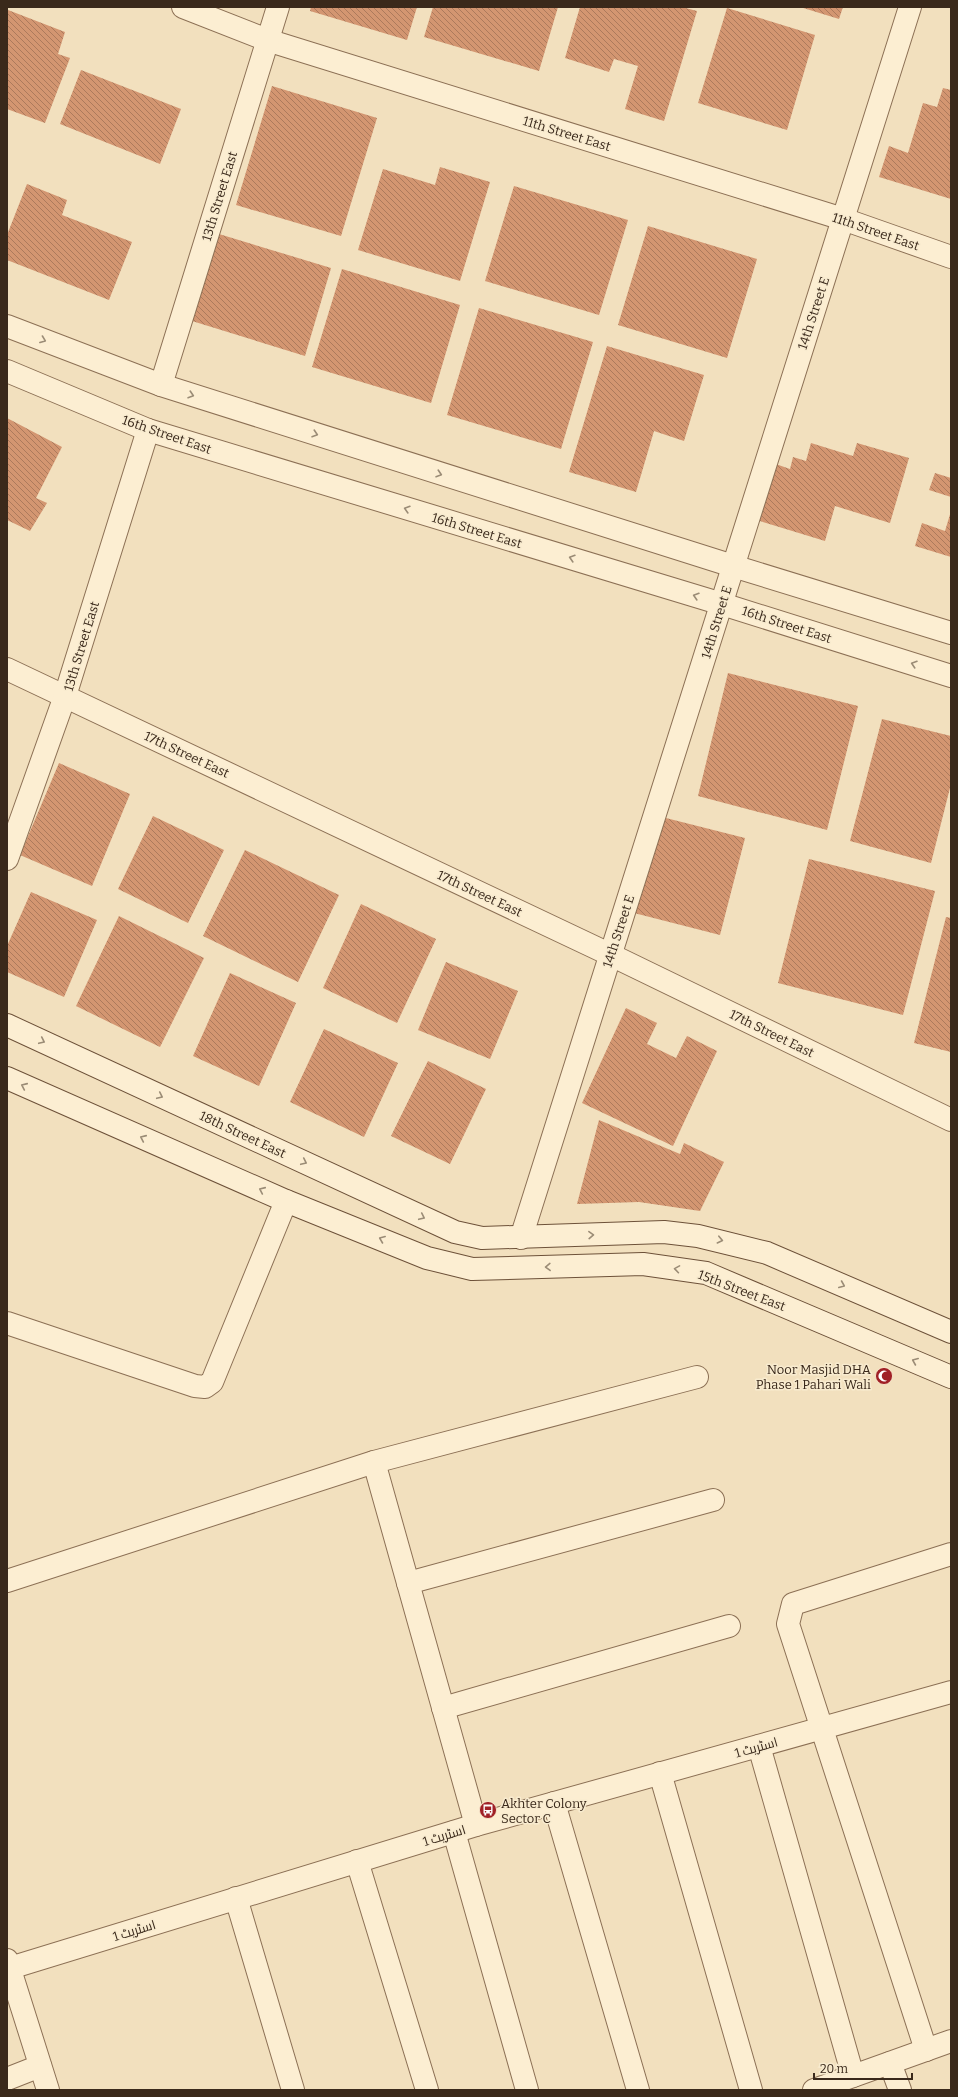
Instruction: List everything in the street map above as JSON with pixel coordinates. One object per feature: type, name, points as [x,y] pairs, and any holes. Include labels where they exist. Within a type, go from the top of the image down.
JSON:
[{"type":"street","name":"11th Street East","points":[[183,7],[267,40],[843,219],[951,257]]},
{"type":"street","name":"13th Street East","points":[[161,385],[278,7]]},
{"type":"street","name":"14th Street E","points":[[521,1238],[910,7]]},
{"type":"street","points":[[7,326],[161,385],[733,566],[951,633]]},
{"type":"street","name":"16th Street East","points":[[7,370],[148,430],[722,604],[951,676]]},
{"type":"street","name":"13th Street East","points":[[7,859],[65,696],[148,430]]},
{"type":"street","name":"17th Street East","points":[[7,669],[951,1120]]},
{"type":"street","name":"18th Street East","points":[[7,1025],[455,1232],[482,1238],[521,1238]]},
{"type":"street","points":[[7,1078],[286,1201],[212,1382],[205,1387],[195,1386],[7,1323]]},
{"type":"street","name":"15th Street East","points":[[286,1201],[427,1258],[472,1269],[643,1264],[706,1274],[951,1377]]},
{"type":"street","points":[[521,1238],[664,1232],[698,1236],[767,1253],[951,1332]]},
{"type":"street","points":[[7,1581],[374,1462],[697,1377]]},
{"type":"street","points":[[374,1462],[476,1825]]},
{"type":"street","points":[[408,1583],[713,1500]]},
{"type":"street","points":[[926,2050],[788,1624],[793,1604],[951,1554]]},
{"type":"street","points":[[443,1708],[729,1626]]},
{"type":"street","name":"اسٹریٹ 1","points":[[8,1964],[236,1898],[476,1825],[951,1692]]},
{"type":"street","points":[[759,1746],[853,2076]]},
{"type":"street","points":[[660,1773],[751,2090]]},
{"type":"street","points":[[554,1803],[638,2090]]},
{"type":"street","points":[[454,1832],[527,2090]]},
{"type":"street","points":[[357,1862],[427,2090]]},
{"type":"street","points":[[236,1898],[293,2090]]},
{"type":"street","points":[[8,1964],[13,1998],[48,2090]]},
{"type":"street","points":[[814,2090],[951,2041]]},
{"type":"street","points":[[890,2063],[900,2090]]},
{"type":"street","points":[[7,2079],[40,2066]]},
{"type":"building","points":[[311,7],[417,7],[407,40],[310,11]]},
{"type":"building","points":[[433,7],[558,7],[539,71],[424,37]]},
{"type":"building","points":[[580,7],[682,7],[697,11],[664,121],[625,109],[638,66],[614,59],[609,72],[565,58]]},
{"type":"building","points":[[800,7],[843,7],[839,19]]},
{"type":"building","points":[[727,8],[815,35],[787,130],[698,103]]},
{"type":"building","points":[[8,10],[65,32],[58,54],[70,58],[45,123],[7,109]]},
{"type":"building","points":[[81,70],[181,109],[160,164],[60,124]]},
{"type":"building","points":[[272,86],[377,118],[341,236],[236,205]]},
{"type":"building","points":[[943,88],[951,90],[951,199],[879,177],[889,146],[908,153],[923,103],[937,107]]},
{"type":"building","points":[[440,167],[490,182],[460,281],[358,250],[383,169],[435,185]]},
{"type":"building","points":[[27,184],[67,200],[62,215],[132,242],[109,300],[7,260],[7,235]]},
{"type":"building","points":[[514,186],[628,220],[599,315],[485,281]]},
{"type":"building","points":[[648,226],[757,259],[727,358],[618,325]]},
{"type":"building","points":[[219,234],[331,268],[305,356],[192,321]]},
{"type":"building","points":[[342,269],[460,305],[431,403],[312,367]]},
{"type":"building","points":[[479,308],[593,342],[561,449],[447,415]]},
{"type":"building","points":[[607,346],[704,375],[684,441],[654,431],[636,492],[569,472]]},
{"type":"building","points":[[7,418],[62,447],[36,498],[47,503],[30,531],[7,520]]},
{"type":"building","points":[[811,443],[853,456],[857,443],[909,458],[890,523],[835,506],[825,541],[753,519],[770,462],[790,469],[793,457],[806,461]]},
{"type":"building","points":[[935,473],[951,478],[951,497],[929,490]]},
{"type":"building","points":[[951,511],[951,557],[915,546],[922,523],[945,531]]},
{"type":"building","points":[[728,673],[858,706],[827,830],[698,796]]},
{"type":"building","points":[[882,719],[951,736],[951,784],[931,863],[850,841]]},
{"type":"building","points":[[59,763],[130,794],[92,886],[20,855]]},
{"type":"building","points":[[153,816],[224,850],[188,923],[118,889]]},
{"type":"building","points":[[658,816],[745,838],[720,935],[634,913]]},
{"type":"building","points":[[245,850],[339,895],[298,982],[203,936]]},
{"type":"building","points":[[809,859],[935,891],[903,1015],[778,983]]},
{"type":"building","points":[[31,892],[97,920],[64,997],[7,972],[7,946]]},
{"type":"building","points":[[361,904],[436,939],[397,1023],[323,988]]},
{"type":"building","points":[[119,916],[204,958],[160,1047],[76,1006]]},
{"type":"building","points":[[946,917],[951,918],[951,1052],[914,1043]]},
{"type":"building","points":[[446,962],[518,991],[490,1059],[418,1030]]},
{"type":"building","points":[[230,973],[296,1003],[259,1086],[193,1056]]},
{"type":"building","points":[[626,1008],[657,1023],[647,1044],[676,1058],[687,1036],[717,1051],[673,1146],[582,1103]]},
{"type":"building","points":[[324,1029],[398,1063],[364,1137],[290,1102]]},
{"type":"building","points":[[428,1061],[486,1089],[450,1164],[391,1136]]},
{"type":"building","points":[[599,1120],[680,1154],[684,1143],[724,1162],[700,1211],[639,1202],[577,1204]]},
{"type":"place","name":"Noor Masjid DHA Phase 1 Pahari Wali","points":[[884,1376]]},
{"type":"place","name":"Akhter Colony Sector C","points":[[488,1810]]}]
